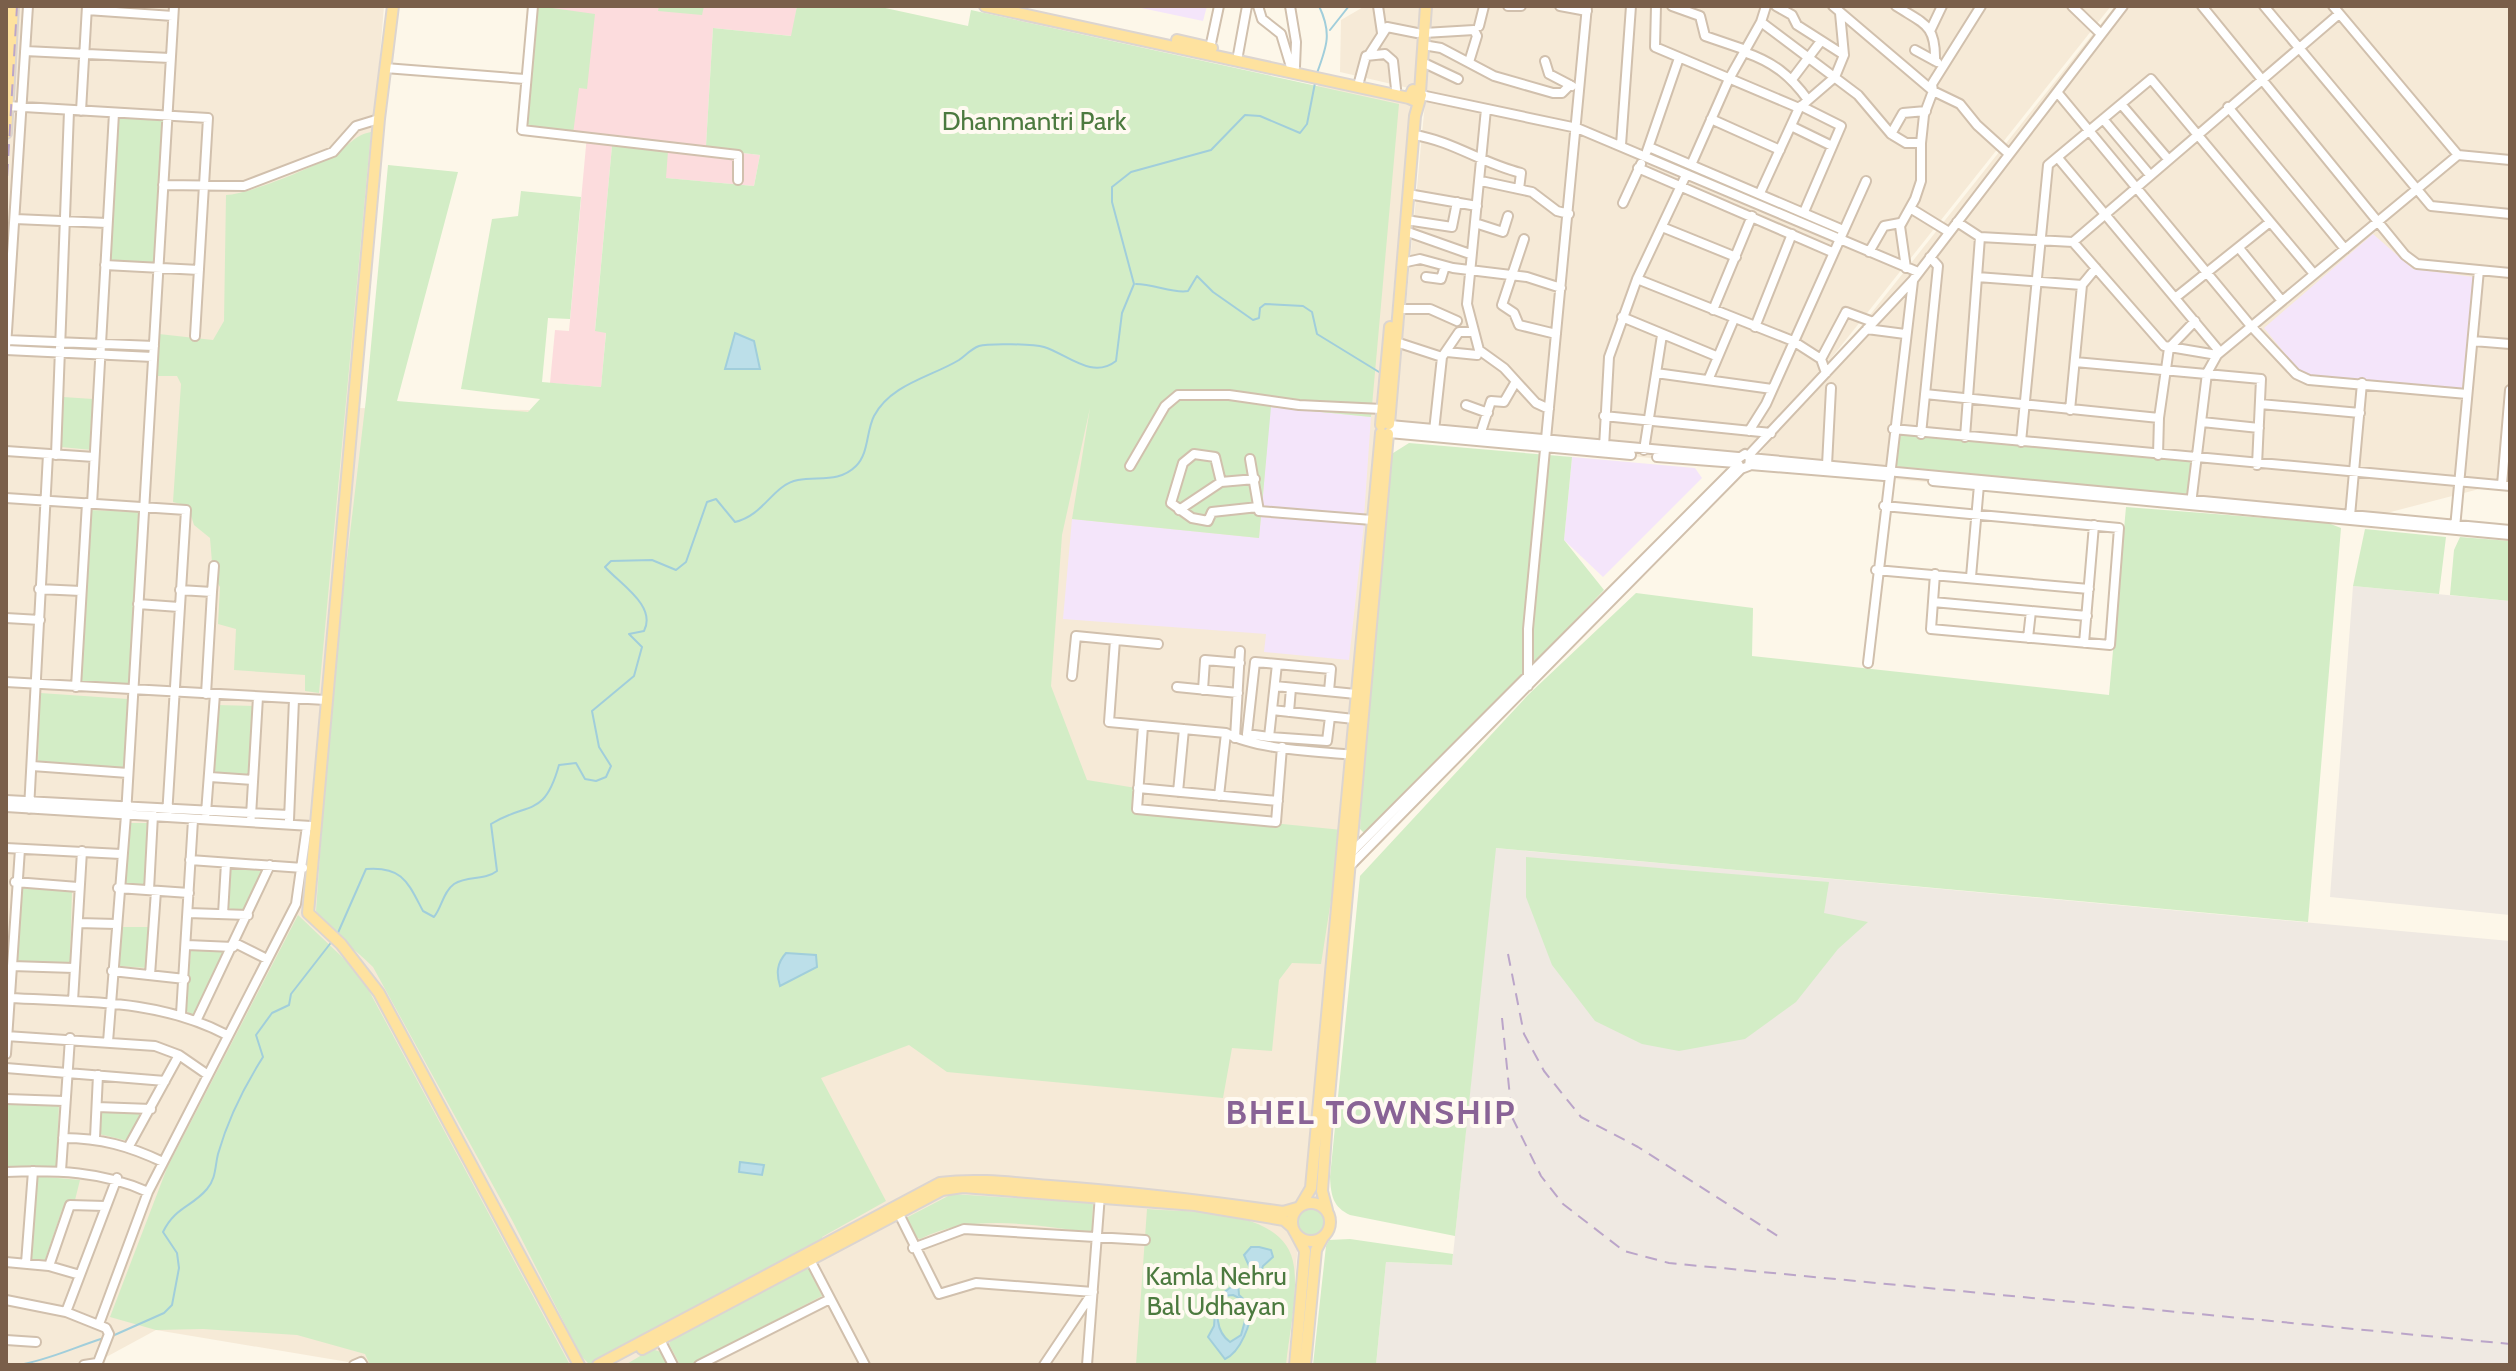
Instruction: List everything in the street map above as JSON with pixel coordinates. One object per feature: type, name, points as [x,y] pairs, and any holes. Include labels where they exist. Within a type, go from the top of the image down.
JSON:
[{"type":"main road","points":[[6,133],[13,6]]},
{"type":"main road","points":[[393,6],[379,119],[326,700],[311,826],[308,913],[341,944],[379,993],[579,1365]]},
{"type":"main road","points":[[985,6],[1038,14],[1414,96]]},
{"type":"main road","points":[[1017,6],[1038,14]]},
{"type":"main road","points":[[1355,755],[1354,719],[1364,655],[1372,520],[1386,429],[1382,409],[1421,33],[1427,7]]},
{"type":"main road","points":[[1295,1365],[1305,1251],[1294,1230],[1299,1206],[1311,1188],[1396,342],[1414,135],[1414,96],[1422,62],[1421,33]]},
{"type":"main road","points":[[1195,48],[1210,48],[1278,67],[1293,67],[1308,74]]},
{"type":"main road","points":[[1323,77],[1396,89],[1414,96]]},
{"type":"main road","points":[[1305,1365],[1316,1250],[1330,1227],[1322,1191],[1344,865]]},
{"type":"main road","points":[[609,1365],[897,1210],[942,1190],[963,1187],[1100,1194],[1283,1212],[1312,1202],[1327,1210]]},
{"type":"main road","points":[[1244,1210],[1284,1220],[1306,1240],[1323,1237]]},
{"type":"main road","points":[[598,1365],[658,1337]]},
{"type":"street","points":[[28,6],[6,349],[99,350],[153,357]]},
{"type":"street","points":[[108,1042],[126,811],[174,6]]},
{"type":"street","points":[[533,6],[521,126],[525,132],[738,155],[738,180]]},
{"type":"street","points":[[1210,48],[1219,6]]},
{"type":"street","points":[[1238,55],[1247,6]]},
{"type":"street","points":[[1258,6],[1262,19],[1281,34],[1293,67]]},
{"type":"street","points":[[1290,6],[1296,42],[1293,67]]},
{"type":"street","points":[[1378,6],[1382,33]]},
{"type":"street","points":[[1479,26],[1484,6]]},
{"type":"street","points":[[1508,6],[1521,6]]},
{"type":"street","points":[[1528,686],[1528,629],[1587,8],[1560,6]]},
{"type":"street","points":[[1621,145],[1631,6]]},
{"type":"street","points":[[1802,105],[1793,78],[1771,62],[1705,36],[1700,16],[1670,6],[1656,6],[1655,47],[1729,79],[1802,105],[1841,126],[1804,212]]},
{"type":"street","points":[[1691,165],[1729,79],[1760,26],[1766,6]]},
{"type":"street","points":[[1776,6],[1792,15],[1797,25],[1844,55]]},
{"type":"street","points":[[1792,15],[1799,6]]},
{"type":"street","points":[[1896,6],[1931,29],[1938,62]]},
{"type":"street","points":[[1931,29],[1942,6]]},
{"type":"street","points":[[1906,268],[1900,223],[1921,181],[1921,143],[1938,62],[1981,6]]},
{"type":"street","points":[[2072,6],[2101,34]]},
{"type":"street","points":[[1344,865],[1528,686],[1771,433],[1916,276],[2123,6]]},
{"type":"street","points":[[2202,6],[2405,255],[2417,264],[2510,273]]},
{"type":"street","points":[[2264,6],[2431,206],[2510,214]]},
{"type":"street","points":[[81,111],[87,8],[173,16]]},
{"type":"street","points":[[1760,193],[1802,105],[1830,82],[1844,55],[1838,8]]},
{"type":"street","points":[[1838,8],[1933,91],[1960,104],[1977,125],[2009,154]]},
{"type":"street","points":[[1957,222],[1980,237],[2073,242],[2298,47],[2336,10],[2458,155],[2510,160]]},
{"type":"street","points":[[1760,26],[1830,82],[1858,95],[1891,134],[1906,143],[1921,143]]},
{"type":"street","points":[[1359,82],[1364,58],[1387,27],[1421,33],[1474,30],[1477,36],[1469,62]]},
{"type":"street","points":[[1793,78],[1821,41]]},
{"type":"street","points":[[1423,45],[1441,48],[1494,76],[1553,93],[1562,93],[1570,85]]},
{"type":"street","points":[[1915,50],[1938,62]]},
{"type":"street","points":[[25,51],[170,58]]},
{"type":"street","points":[[1369,55],[1385,54],[1393,61],[1396,89]]},
{"type":"street","points":[[1623,203],[1649,147],[1679,58]]},
{"type":"street","points":[[1545,61],[1549,74],[1580,89]]},
{"type":"street","points":[[1422,62],[1458,79]]},
{"type":"street","points":[[385,68],[525,79]]},
{"type":"street","points":[[2021,442],[2048,165],[2151,79],[2314,274]]},
{"type":"street","points":[[2057,92],[2251,326],[2296,374],[2309,380],[2467,394]]},
{"type":"street","points":[[1414,96],[1577,128],[1686,175],[1840,234]]},
{"type":"street","points":[[2121,104],[2168,159]]},
{"type":"street","points":[[7,106],[208,118],[195,336]]},
{"type":"street","points":[[2228,107],[2345,249]]},
{"type":"street","points":[[1486,109],[1481,181],[1466,302],[1479,350],[1504,368],[1536,403],[1549,409]]},
{"type":"street","points":[[30,805],[39,589],[59,348],[69,111]]},
{"type":"street","points":[[1891,134],[1903,113],[1926,111]]},
{"type":"street","points":[[76,687],[81,591],[94,457],[114,113]]},
{"type":"street","points":[[163,185],[244,186],[333,152],[356,126],[379,119]]},
{"type":"street","points":[[1711,119],[1780,150]]},
{"type":"street","points":[[2103,119],[2150,175]]},
{"type":"street","points":[[1791,126],[1832,146]]},
{"type":"street","points":[[1414,135],[1439,139],[1482,163],[1521,173],[1519,189]]},
{"type":"street","points":[[1649,147],[1804,212],[1869,252],[1906,268],[1916,276]]},
{"type":"street","points":[[2191,502],[2199,459],[2207,373],[2218,353],[2458,155]]},
{"type":"street","points":[[2058,158],[2195,321],[2218,353]]},
{"type":"street","points":[[1495,184],[1497,167]]},
{"type":"street","points":[[1638,168],[1832,252]]},
{"type":"street","points":[[1604,447],[1609,357],[1637,279],[1686,175]]},
{"type":"street","points":[[1481,181],[1540,195],[1557,211],[1569,214]]},
{"type":"street","points":[[1749,431],[1772,389],[1866,181]]},
{"type":"street","points":[[1408,194],[1477,206]]},
{"type":"street","points":[[1406,225],[1452,227],[1457,202]]},
{"type":"street","points":[[1910,208],[1949,232]]},
{"type":"street","points":[[1475,223],[1503,232],[1508,216]]},
{"type":"street","points":[[1713,310],[1752,216]]},
{"type":"street","points":[[15,219],[107,223]]},
{"type":"street","points":[[2175,298],[2270,222]]},
{"type":"street","points":[[1869,252],[1884,226],[1900,223]]},
{"type":"street","points":[[1406,225],[1470,254]]},
{"type":"street","points":[[1662,227],[1736,257]]},
{"type":"street","points":[[1755,327],[1792,234]]},
{"type":"street","points":[[1965,437],[1980,237]]},
{"type":"street","points":[[1524,239],[1502,306],[1514,313],[1519,325],[1556,334]]},
{"type":"street","points":[[2073,242],[2169,348],[2218,353]]},
{"type":"street","points":[[2239,248],[2282,301]]},
{"type":"street","points":[[1921,434],[1938,266],[1930,257]]},
{"type":"street","points":[[1402,263],[1420,259],[1469,270],[1512,274],[1561,288]]},
{"type":"street","points":[[105,265],[199,270]]},
{"type":"street","points":[[1426,277],[1441,279],[1445,266]]},
{"type":"street","points":[[2070,410],[2082,285],[2096,268]]},
{"type":"street","points":[[2455,527],[2479,270]]},
{"type":"street","points":[[1868,663],[1887,474],[1905,334],[1916,276]]},
{"type":"street","points":[[1977,277],[2082,285]]},
{"type":"street","points":[[1637,279],[1793,341],[1821,359],[1826,373]]},
{"type":"street","points":[[1399,309],[1430,309],[1457,321]]},
{"type":"street","points":[[1821,359],[1846,312],[1870,325],[1905,334]]},
{"type":"street","points":[[1622,317],[1716,356]]},
{"type":"street","points":[[1709,378],[1734,319]]},
{"type":"street","points":[[2158,455],[2159,418],[2169,348],[2195,321]]},
{"type":"street","points":[[1434,431],[1445,354],[1459,332],[1474,332]]},
{"type":"street","points":[[1644,450],[1662,335]]},
{"type":"street","points":[[6,340],[59,348]]},
{"type":"street","points":[[2473,341],[2510,344]]},
{"type":"street","points":[[1396,342],[1445,354],[1477,355]]},
{"type":"street","points":[[99,350],[154,346]]},
{"type":"street","points":[[2075,362],[2261,379],[2257,465]]},
{"type":"street","points":[[1656,373],[1772,389]]},
{"type":"street","points":[[1480,435],[1491,401],[1504,402],[1515,383]]},
{"type":"street","points":[[2355,516],[2354,474],[2362,383]]},
{"type":"street","points":[[1827,465],[1831,388]]},
{"type":"street","points":[[1893,429],[2506,486],[2510,390]]},
{"type":"street","points":[[1925,394],[2159,418]]},
{"type":"street","points":[[1130,466],[1165,406],[1178,395],[1229,395],[1299,405],[1382,409]]},
{"type":"street","points":[[2260,404],[2360,413]]},
{"type":"street","points":[[1466,405],[1488,413]]},
{"type":"street","points":[[1604,416],[1771,433]]},
{"type":"street","points":[[2202,422],[2259,428]]},
{"type":"street","points":[[1386,429],[1644,450],[1743,462],[1827,465],[1979,485],[2510,532]]},
{"type":"street","points":[[1386,429],[2191,502]]},
{"type":"street","points":[[6,451],[94,457]]},
{"type":"street","points":[[1208,492],[1212,512],[1208,521],[1192,518],[1179,510],[1171,497],[1185,459],[1194,454],[1215,457],[1221,482]]},
{"type":"street","points":[[1250,459],[1261,511],[1372,520]]},
{"type":"street","points":[[1344,865],[1528,674],[1743,462]]},
{"type":"street","points":[[1179,510],[1221,482],[1255,479]]},
{"type":"street","points":[[1971,577],[1979,485]]},
{"type":"street","points":[[6,498],[186,510],[167,811]]},
{"type":"street","points":[[1884,506],[2119,528],[2110,645],[1931,629],[1935,574]]},
{"type":"street","points":[[1212,512],[1258,507]]},
{"type":"street","points":[[2084,643],[2094,525]]},
{"type":"street","points":[[206,816],[210,777],[214,566]]},
{"type":"street","points":[[1876,570],[2089,589]]},
{"type":"street","points":[[39,589],[81,591]]},
{"type":"street","points":[[180,590],[212,592]]},
{"type":"street","points":[[1933,602],[2087,616]]},
{"type":"street","points":[[138,604],[179,607]]},
{"type":"street","points":[[2028,638],[2031,611]]},
{"type":"street","points":[[6,618],[40,620]]},
{"type":"street","points":[[1072,676],[1076,636],[1158,644]]},
{"type":"street","points":[[1115,640],[1109,722],[1226,733],[1235,738],[1282,747],[1355,755]]},
{"type":"street","points":[[1235,738],[1240,651]]},
{"type":"street","points":[[1203,690],[1205,660],[1240,663]]},
{"type":"street","points":[[1329,691],[1331,669],[1253,664],[1247,734],[1327,741],[1330,717]]},
{"type":"street","points":[[1269,737],[1277,664]]},
{"type":"street","points":[[6,682],[326,700]]},
{"type":"street","points":[[1275,686],[1356,694]]},
{"type":"street","points":[[1177,687],[1238,693]]},
{"type":"street","points":[[1289,712],[1291,688]]},
{"type":"street","points":[[251,818],[258,697]]},
{"type":"street","points":[[289,820],[294,699]]},
{"type":"street","points":[[1272,710],[1354,719]]},
{"type":"street","points":[[1143,726],[1137,809],[1276,822],[1282,747]]},
{"type":"street","points":[[1178,792],[1184,729]]},
{"type":"street","points":[[1219,796],[1226,733]]},
{"type":"street","points":[[32,766],[128,773]]},
{"type":"street","points":[[210,777],[253,780]]},
{"type":"street","points":[[1138,788],[1278,801]]},
{"type":"street","points":[[6,800],[30,805],[289,820],[311,826],[296,904],[148,1192],[99,1324]]},
{"type":"street","points":[[6,807],[30,805]]},
{"type":"street","points":[[126,811],[153,815],[167,811],[193,820],[206,816]]},
{"type":"street","points":[[150,975],[153,815]]},
{"type":"street","points":[[181,1014],[193,820]]},
{"type":"street","points":[[6,848],[121,854]]},
{"type":"street","points":[[6,1054],[12,966],[9,939],[20,849]]},
{"type":"street","points":[[73,1001],[82,851]]},
{"type":"street","points":[[190,860],[303,868]]},
{"type":"street","points":[[223,914],[226,863]]},
{"type":"street","points":[[197,1019],[270,865]]},
{"type":"street","points":[[15,882],[78,887]]},
{"type":"street","points":[[118,888],[189,893]]},
{"type":"street","points":[[188,913],[248,915]]},
{"type":"street","points":[[78,923],[116,924]]},
{"type":"street","points":[[187,945],[234,945],[267,959]]},
{"type":"street","points":[[12,966],[74,968]]},
{"type":"street","points":[[112,971],[185,979]]},
{"type":"street","points":[[10,998],[111,1003],[181,1014],[227,1035]]},
{"type":"street","points":[[7,1036],[155,1046],[179,1055],[208,1075]]},
{"type":"street","points":[[61,1171],[70,1038]]},
{"type":"street","points":[[129,1146],[179,1055]]},
{"type":"street","points":[[6,1068],[165,1081]]},
{"type":"street","points":[[95,1138],[98,1075]]},
{"type":"street","points":[[6,1099],[64,1101]]},
{"type":"street","points":[[97,1107],[151,1109]]},
{"type":"street","points":[[63,1138],[95,1138],[129,1146],[163,1162]]},
{"type":"street","points":[[26,1263],[33,1171]]},
{"type":"street","points":[[6,1172],[61,1171],[117,1178],[148,1192]]},
{"type":"street","points":[[66,1312],[117,1178]]},
{"type":"street","points":[[1087,1365],[1100,1194]]},
{"type":"street","points":[[49,1266],[70,1205],[105,1206]]},
{"type":"street","points":[[897,1210],[913,1248],[939,1294],[976,1283],[1093,1292]]},
{"type":"street","points":[[913,1248],[964,1229],[1145,1240]]},
{"type":"street","points":[[809,1257],[865,1365]]},
{"type":"street","points":[[6,1262],[49,1266],[80,1275]]},
{"type":"street","points":[[1044,1365],[1093,1292]]},
{"type":"street","points":[[699,1365],[830,1299]]},
{"type":"street","points":[[6,1300],[66,1312],[99,1324],[109,1334],[97,1362],[84,1365]]},
{"type":"street","points":[[658,1337],[673,1365]]},
{"type":"street","points":[[6,1340],[36,1342]]},
{"type":"street","points":[[354,1365],[361,1362],[363,1365]]},
{"type":"shaded area","points":[[8,6],[384,6],[330,669],[353,408],[529,410],[612,575],[1291,131],[1324,75],[1415,96],[1394,283],[1322,1191],[1300,1219],[1288,1365],[366,1365],[156,1330],[97,1362],[6,1365]],"holes":[[[405,1056],[436,1100],[553,1317]]]},
{"type":"shaded area","points":[[538,6],[797,6],[792,36],[713,28],[706,146],[708,149],[760,155],[754,186],[665,178],[612,146],[595,330],[606,332],[601,387],[550,383],[555,330],[569,331],[587,135],[531,129],[525,119]]},
{"type":"shaded area","points":[[1132,6],[1207,6],[1203,21]]},
{"type":"shaded area","points":[[1365,6],[2111,6],[1744,468],[1547,447],[1547,434],[1395,421],[1426,92],[1340,72],[1341,20]]},
{"type":"shaded area","points":[[2115,6],[2510,6],[2510,481],[2356,521],[1750,466]]},
{"type":"shaded area","points":[[2373,234],[2413,269],[2474,277],[2462,392],[2310,376],[2300,372],[2264,328]]},
{"type":"shaded area","points":[[1270,407],[1371,417],[1364,517],[1262,508]]},
{"type":"shaded area","points":[[1572,457],[1695,468],[1702,478],[1603,577],[1564,540]]},
{"type":"shaded area","points":[[1261,517],[1364,523],[1349,660],[1264,652],[1266,634],[1063,619],[1072,519],[1259,538]]},
{"type":"shaded area","points":[[2353,586],[2510,601],[2510,915],[2330,897]]},
{"type":"shaded area","points":[[1495,848],[2510,941],[2510,1365],[1376,1365],[1386,1262],[1452,1265]]},
{"type":"green space","points":[[538,6],[595,14],[587,89],[579,88],[573,134],[531,129],[525,119]]},
{"type":"green space","points":[[659,6],[704,6],[702,15],[658,11]]},
{"type":"green space","name":"Dhanmantri Park","points":[[797,6],[876,6],[968,26],[971,10],[1399,104],[1371,417],[1271,407],[1259,538],[1072,519],[1090,408],[1062,535],[1051,686],[1087,780],[1136,788],[1133,809],[1342,830],[1321,964],[1292,963],[1279,980],[1272,1051],[1232,1048],[1223,1098],[947,1072],[909,1045],[821,1078],[886,1201],[822,1237],[823,1240],[590,1365],[581,1356],[512,1220],[373,967],[316,911],[332,685],[366,399],[388,165],[458,172],[397,401],[528,412],[540,399],[461,389],[492,219],[518,216],[521,191],[581,197],[570,319],[548,318],[542,382],[601,387],[606,333],[595,331],[612,146],[668,151],[666,178],[754,186],[760,155],[708,149],[706,146],[713,28],[791,36]]},
{"type":"green space","points":[[119,112],[164,114],[156,266],[109,263]]},
{"type":"green space","points":[[371,132],[319,693],[305,691],[305,675],[234,670],[236,629],[218,624],[220,587],[213,575],[210,538],[194,525],[188,506],[173,502],[181,384],[177,376],[156,376],[159,334],[213,340],[224,321],[226,195],[296,173],[334,155],[356,138]]},
{"type":"green space","points":[[63,397],[93,399],[92,450],[61,447]]},
{"type":"green space","points":[[1901,434],[2193,463],[2186,495],[1894,466]]},
{"type":"green space","points":[[1409,443],[1572,457],[1564,540],[1604,590],[1402,802],[1398,800],[1364,833],[1360,829],[1361,802],[1390,455]]},
{"type":"green space","points":[[2126,507],[2328,523],[2341,528],[2308,922],[1496,848],[1455,1236],[1350,1215],[1336,1204],[1330,1177],[1360,876],[1528,695],[1636,593],[1753,608],[1752,656],[2109,695]]},
{"type":"green space","points":[[89,510],[140,512],[131,685],[79,685]]},
{"type":"green space","points":[[2365,529],[2446,537],[2439,594],[2353,586]]},
{"type":"green space","points":[[2460,537],[2510,541],[2510,601],[2450,595],[2454,550]]},
{"type":"green space","points":[[40,693],[128,699],[124,768],[38,763]]},
{"type":"green space","points":[[217,705],[255,706],[250,774],[214,773]]},
{"type":"green space","points":[[127,823],[147,823],[144,888],[123,888]]},
{"type":"green space","points":[[1526,857],[1829,882],[1824,913],[1868,922],[1838,949],[1796,1002],[1745,1039],[1679,1051],[1642,1044],[1595,1021],[1552,965],[1526,897]]},
{"type":"green space","points":[[229,866],[263,868],[248,909],[242,912],[227,908]]},
{"type":"green space","points":[[21,888],[72,890],[70,964],[18,962]]},
{"type":"green space","points":[[298,915],[360,974],[570,1365],[370,1365],[365,1354],[297,1335],[203,1329],[156,1330],[110,1317],[167,1168]]},
{"type":"green space","points":[[122,927],[148,927],[147,968],[119,966]]},
{"type":"green space","points":[[191,950],[227,950],[194,1015],[186,1011]]},
{"type":"green space","points":[[8,1102],[59,1103],[57,1168],[6,1167]]},
{"type":"green space","points":[[100,1110],[141,1111],[128,1141],[99,1134]]},
{"type":"green space","points":[[35,1176],[80,1180],[75,1200],[62,1210],[45,1260],[31,1259]]},
{"type":"green space","points":[[952,1194],[1093,1203],[1092,1232],[1026,1224],[983,1223],[941,1231],[920,1239],[913,1236],[906,1218]]},
{"type":"green space","points":[[1311,1207],[1322,1211],[1326,1222],[1322,1233],[1311,1237],[1300,1233],[1296,1222],[1300,1211]]},
{"type":"green space","name":"Kamla Nehru Bal Udhayan","points":[[1147,1209],[1235,1217],[1256,1223],[1274,1233],[1288,1247],[1294,1267],[1295,1291],[1286,1365],[1136,1365]]},
{"type":"green space","points":[[1350,1239],[1453,1254],[1452,1265],[1386,1262],[1376,1365],[1313,1365],[1326,1246],[1329,1240]]},
{"type":"green space","points":[[807,1265],[822,1296],[690,1365],[680,1365],[669,1344],[673,1337]]},
{"type":"green space","points":[[652,1349],[661,1352],[668,1365],[625,1365]]},
{"type":"water","points":[[735,333],[754,341],[760,369],[725,369]]},
{"type":"water","points":[[786,953],[816,955],[817,967],[780,986],[778,968]]},
{"type":"water","points":[[740,1162],[764,1165],[762,1175],[739,1172]]},
{"type":"water","points":[[1251,1247],[1271,1250],[1273,1257],[1263,1266],[1256,1283],[1248,1287],[1241,1281],[1250,1268],[1244,1255]]},
{"type":"water","points":[[1238,1282],[1239,1295],[1252,1307],[1244,1336],[1236,1350],[1225,1359],[1208,1337],[1214,1326],[1216,1298]],"holes":[[[1233,1295],[1245,1301],[1248,1310],[1241,1335],[1230,1342],[1219,1327],[1220,1302],[1223,1296]]]},
{"type":"waterway","points":[[1317,73],[1327,40],[1326,24],[1319,6]]},
{"type":"waterway","points":[[1330,30],[1349,6]]},
{"type":"waterway","points":[[337,935],[366,869],[388,870],[403,878],[423,911],[434,917],[454,884],[497,871],[491,824],[541,801],[559,765],[576,763],[585,779],[596,781],[606,777],[611,766],[599,747],[592,711],[634,676],[642,647],[629,634],[644,631],[647,622],[646,613],[635,596],[605,567],[611,561],[652,560],[676,570],[686,562],[707,502],[716,499],[735,522],[754,513],[789,483],[843,475],[860,461],[874,416],[881,405],[912,382],[948,366],[979,346],[1039,346],[1080,364],[1098,368],[1116,361],[1122,313],[1134,284],[1112,202],[1112,187],[1131,172],[1211,150],[1245,115],[1260,116],[1300,133],[1307,124],[1315,83]]},
{"type":"waterway","points":[[1136,284],[1188,291],[1197,276],[1213,292],[1253,320],[1259,318],[1260,308],[1265,304],[1303,306],[1312,312],[1317,334],[1379,372]]},
{"type":"waterway","points":[[110,1337],[164,1313],[172,1305],[179,1268],[177,1253],[163,1232],[173,1217],[201,1195],[212,1181],[232,1116],[263,1057],[256,1035],[272,1013],[289,1005],[291,994],[333,940]]},
{"type":"waterway","points":[[18,1365],[104,1338]]},
{"type":"railway","points":[[6,196],[17,6]]},
{"type":"railway","points":[[1508,954],[1524,1034],[1544,1071],[1581,1117],[1638,1147],[1781,1238]]},
{"type":"railway","points":[[1502,1018],[1512,1117],[1541,1176],[1563,1204],[1624,1251],[1669,1263],[2510,1344]]},
{"type":"district","name":"BHEL TOWNSHIP","points":[[1371,1112]]}]
